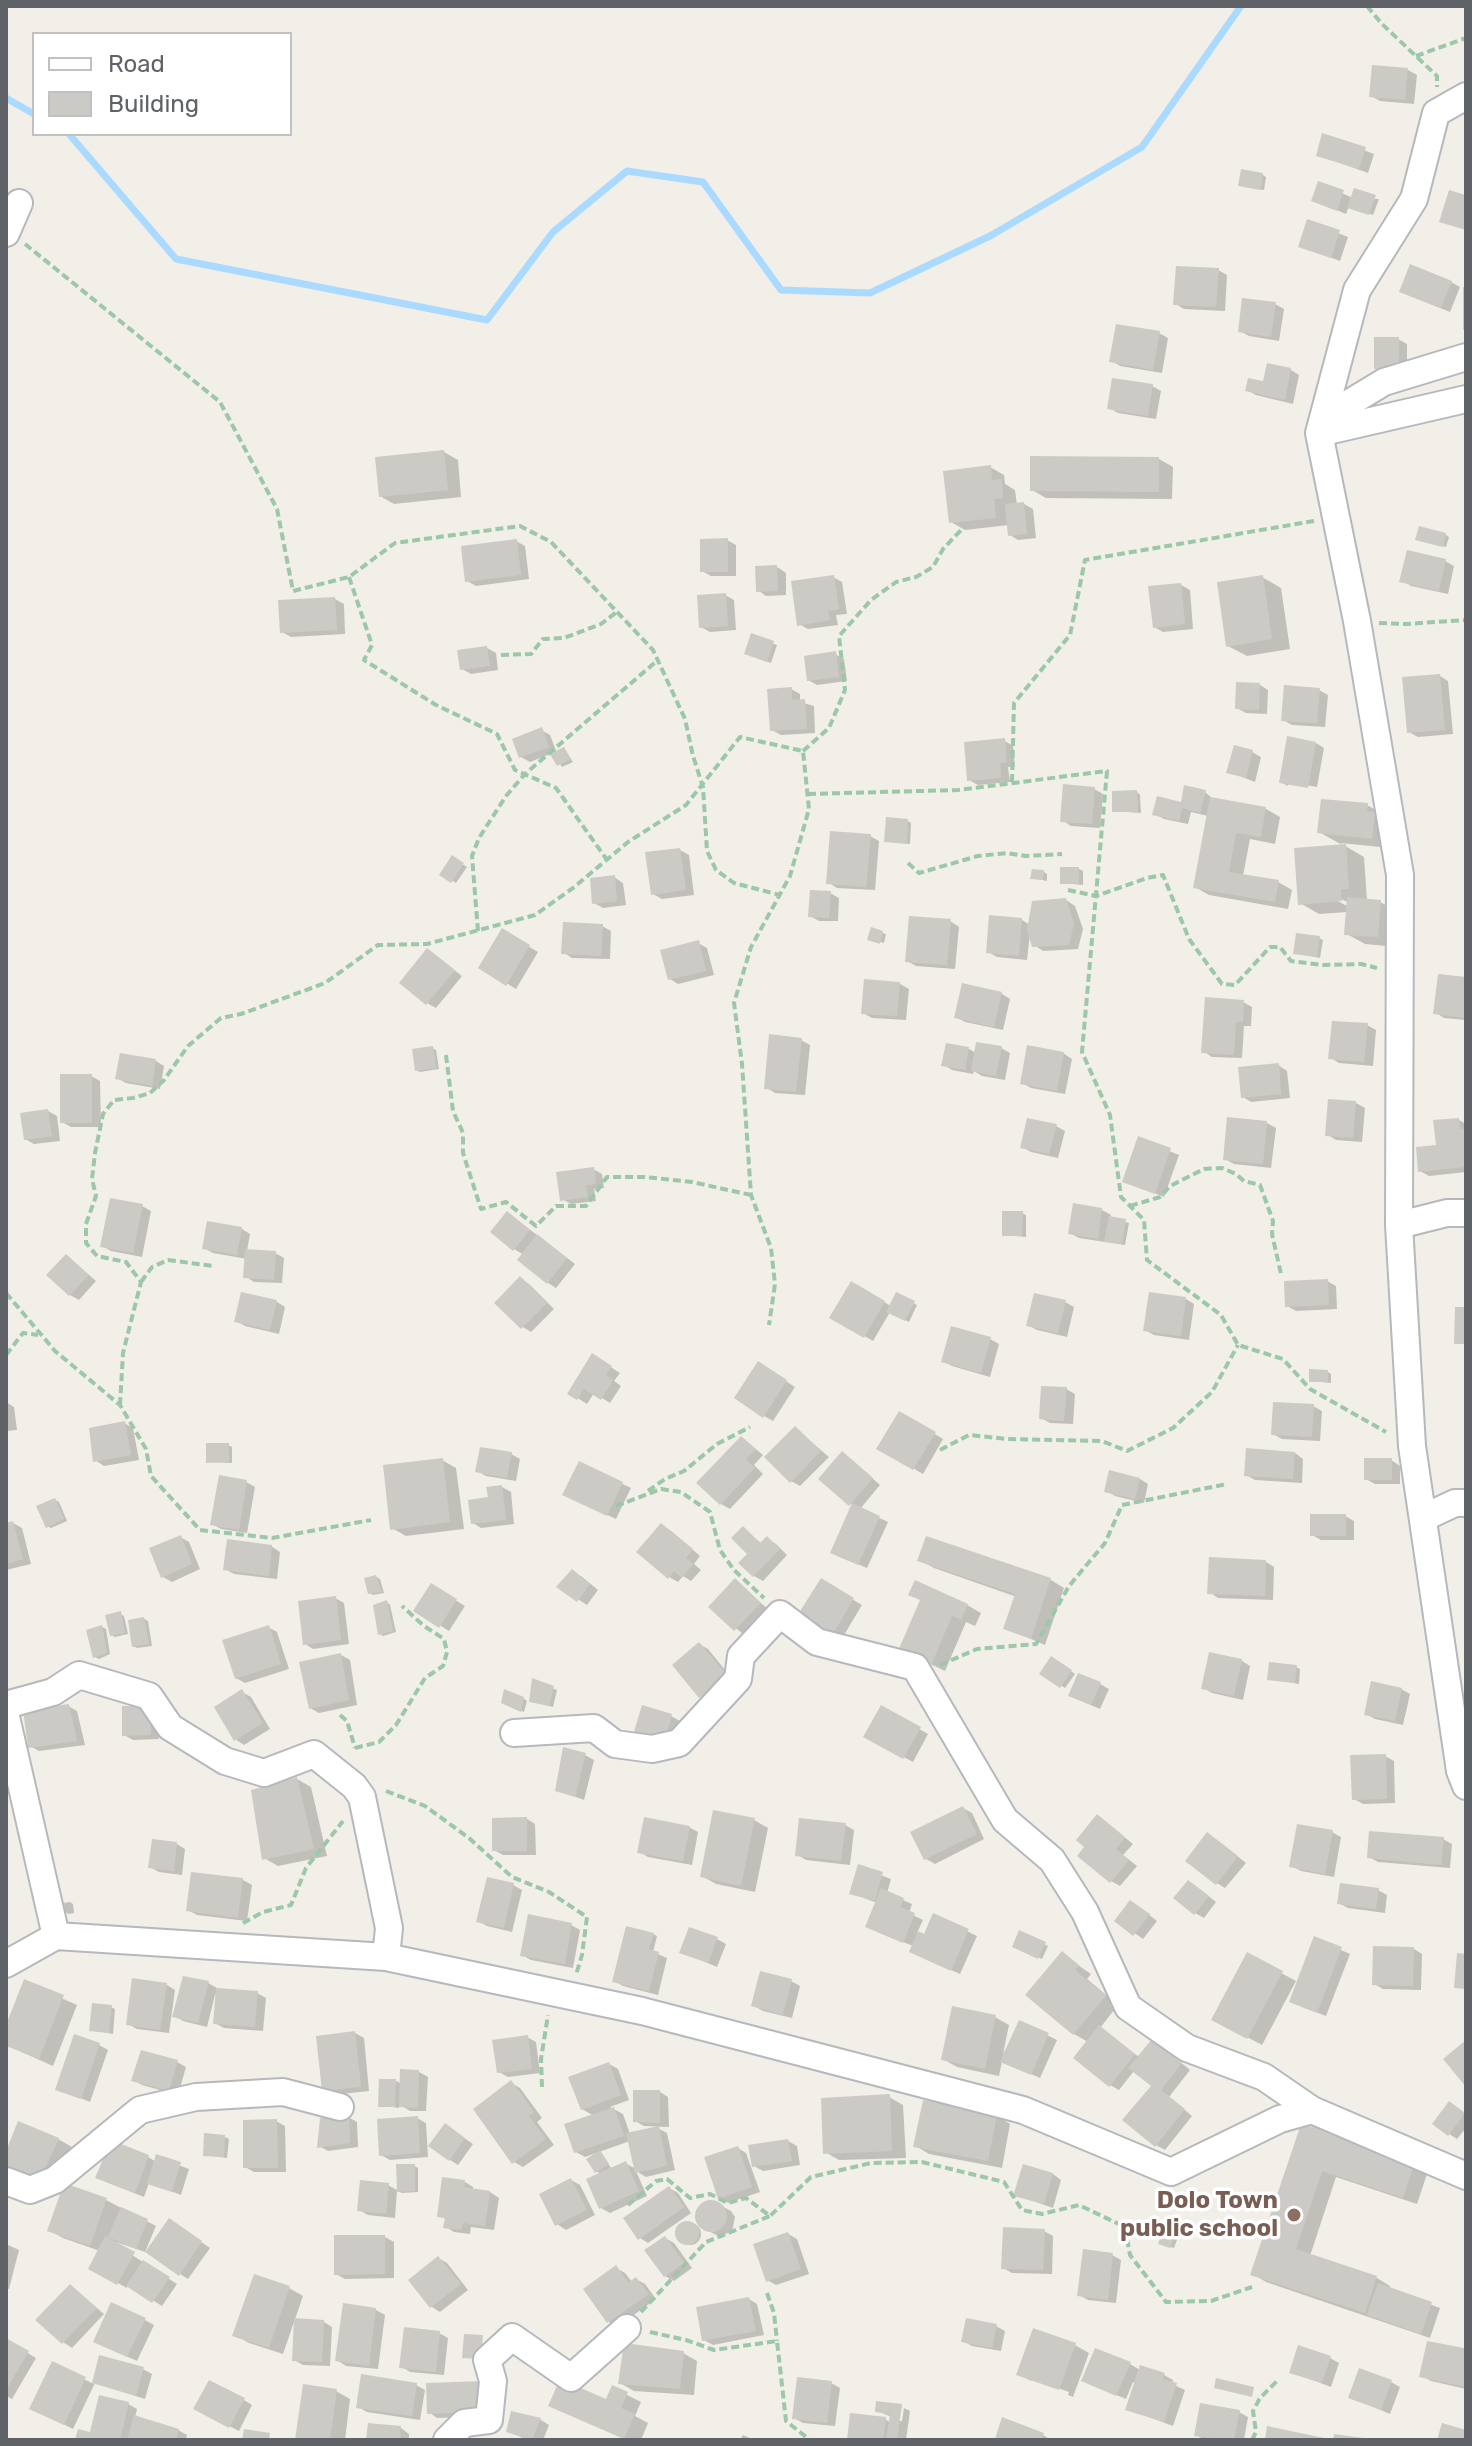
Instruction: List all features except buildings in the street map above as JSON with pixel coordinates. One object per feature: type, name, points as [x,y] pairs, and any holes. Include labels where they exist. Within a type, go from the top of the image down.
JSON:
[{"type":"street","points":[[1466,96],[1436,113],[1414,199],[1357,290],[1319,433],[1357,621],[1400,875],[1399,1225],[1412,1446],[1460,1771],[1466,1786]]},
{"type":"street","points":[[7,232],[19,203]]},
{"type":"street","points":[[1319,433],[1346,405],[1384,382],[1466,357]]},
{"type":"street","points":[[1319,433],[1466,399]]},
{"type":"street","points":[[1399,1225],[1447,1213],[1466,1213]]},
{"type":"street","points":[[1423,1518],[1455,1503],[1466,1503]]},
{"type":"street","points":[[514,1733],[594,1728],[615,1744],[652,1749],[679,1743],[738,1679],[741,1656],[780,1614],[817,1642],[915,1667],[1005,1820],[1052,1860],[1085,1912],[1128,2007],[1187,2048],[1264,2077],[1312,2110],[1466,2176]]},
{"type":"street","points":[[6,1705],[53,1692],[79,1675],[149,1696],[170,1727],[225,1761],[264,1773],[314,1754],[354,1786],[362,1797],[389,1928],[386,1957]]},
{"type":"street","points":[[6,1717],[56,1936]]},
{"type":"street","points":[[6,1964],[56,1936],[386,1957],[642,2011],[1023,2110],[1171,2172],[1280,2119],[1312,2110]]},
{"type":"street","points":[[6,2181],[30,2190],[55,2180],[140,2110],[196,2097],[283,2092],[340,2107]]},
{"type":"street","points":[[447,2440],[464,2423],[489,2420],[493,2381],[487,2360],[512,2337],[571,2378],[627,2328]]},
{"type":"path","points":[[1367,6],[1437,76],[1436,113]]},
{"type":"path","points":[[1416,56],[1466,38]]},
{"type":"path","points":[[7,232],[220,402],[277,509],[293,591],[349,577],[395,543],[520,526],[551,542],[653,650],[685,719],[703,787],[707,851],[716,870],[734,883],[780,895]]},
{"type":"path","points":[[1012,782],[1014,703],[1070,635],[1085,560],[1336,517]]},
{"type":"path","points":[[803,751],[829,728],[845,690],[839,636],[871,600],[896,582],[916,577],[933,567],[943,549],[961,530]]},
{"type":"path","points":[[349,577],[372,645],[364,660],[436,705],[497,734],[515,770],[556,788],[607,860]]},
{"type":"path","points":[[501,655],[531,654],[543,639],[564,638],[601,624],[618,611]]},
{"type":"path","points":[[1357,621],[1406,624],[1466,620]]},
{"type":"path","points":[[478,931],[472,856],[479,838],[506,796],[525,774],[658,660]]},
{"type":"path","points":[[141,1282],[126,1262],[97,1256],[86,1243],[86,1224],[96,1196],[92,1179],[95,1153],[103,1114],[114,1100],[150,1093],[164,1080],[188,1046],[221,1018],[241,1014],[325,983],[378,945],[427,944],[535,915],[628,842],[686,805],[740,737],[803,751]]},
{"type":"path","points":[[769,1325],[775,1284],[771,1248],[751,1195],[742,1064],[734,1003],[751,947],[790,876],[809,809],[803,751]]},
{"type":"path","points":[[808,794],[958,790],[1107,771],[1082,1052],[1110,1115],[1121,1197],[1144,1220],[1147,1260],[1221,1315],[1238,1345],[1283,1359],[1310,1389],[1412,1446]]},
{"type":"path","points":[[908,863],[919,873],[978,856],[1062,854]]},
{"type":"path","points":[[1068,890],[1096,896],[1163,875],[1189,939],[1222,984],[1235,985],[1270,947],[1280,947],[1291,961],[1323,965],[1361,964],[1399,971]]},
{"type":"path","points":[[446,1055],[453,1111],[463,1133],[463,1153],[481,1209],[506,1202],[536,1226],[556,1206],[586,1206],[607,1177],[692,1182],[751,1195]]},
{"type":"path","points":[[1130,1206],[1160,1197],[1170,1186],[1204,1169],[1222,1168],[1236,1174],[1244,1181],[1260,1185],[1273,1221],[1272,1234],[1281,1274]]},
{"type":"path","points":[[120,1405],[123,1353],[141,1282],[152,1267],[168,1260],[213,1266]]},
{"type":"path","points":[[6,1293],[55,1351],[120,1405],[146,1449],[151,1476],[200,1530],[272,1538],[371,1520]]},
{"type":"path","points":[[6,1355],[23,1333],[41,1336]]},
{"type":"path","points":[[940,1450],[969,1435],[1102,1441],[1127,1451],[1173,1428],[1212,1392],[1238,1345]]},
{"type":"path","points":[[641,1495],[684,1471],[717,1444],[750,1427]]},
{"type":"path","points":[[915,1667],[935,1667],[977,1649],[1036,1644],[1069,1586],[1105,1543],[1122,1505],[1227,1484]]},
{"type":"path","points":[[616,1506],[661,1489],[681,1492],[710,1512],[720,1550],[734,1570],[780,1614]]},
{"type":"path","points":[[355,1748],[379,1742],[396,1725],[425,1678],[443,1666],[447,1652],[444,1639],[402,1606]]},
{"type":"path","points":[[236,1926],[263,1912],[291,1905],[306,1868],[362,1797],[379,1789],[425,1806],[469,1838],[512,1877],[549,1892],[587,1917],[582,1955],[569,1996]]},
{"type":"path","points":[[542,2087],[541,2059],[548,2015]]},
{"type":"path","points":[[627,2328],[706,2242],[770,2216],[811,2177],[871,2163],[922,2162],[1004,2182],[1022,2210],[1042,2214],[1079,2205],[1125,2227],[1130,2255],[1166,2302],[1211,2301],[1252,2287]]},
{"type":"path","points":[[628,2205],[656,2181],[667,2179],[690,2198],[710,2194],[728,2203],[746,2198],[770,2216]]},
{"type":"path","points":[[767,2293],[774,2313],[786,2421],[810,2440]]},
{"type":"path","points":[[627,2328],[686,2340],[714,2350],[777,2341]]},
{"type":"path","points":[[1252,2440],[1256,2432],[1253,2411],[1260,2398],[1278,2380]]},
{"type":"waterway","points":[[71,136],[176,259],[487,320],[553,232],[627,171],[703,182],[781,290],[870,293],[990,236],[1142,147],[1241,6]]},
{"type":"waterway","points":[[6,98],[32,113]]},
{"type":"place","name":"Dolo Town public school","points":[[1294,2215]]}]
